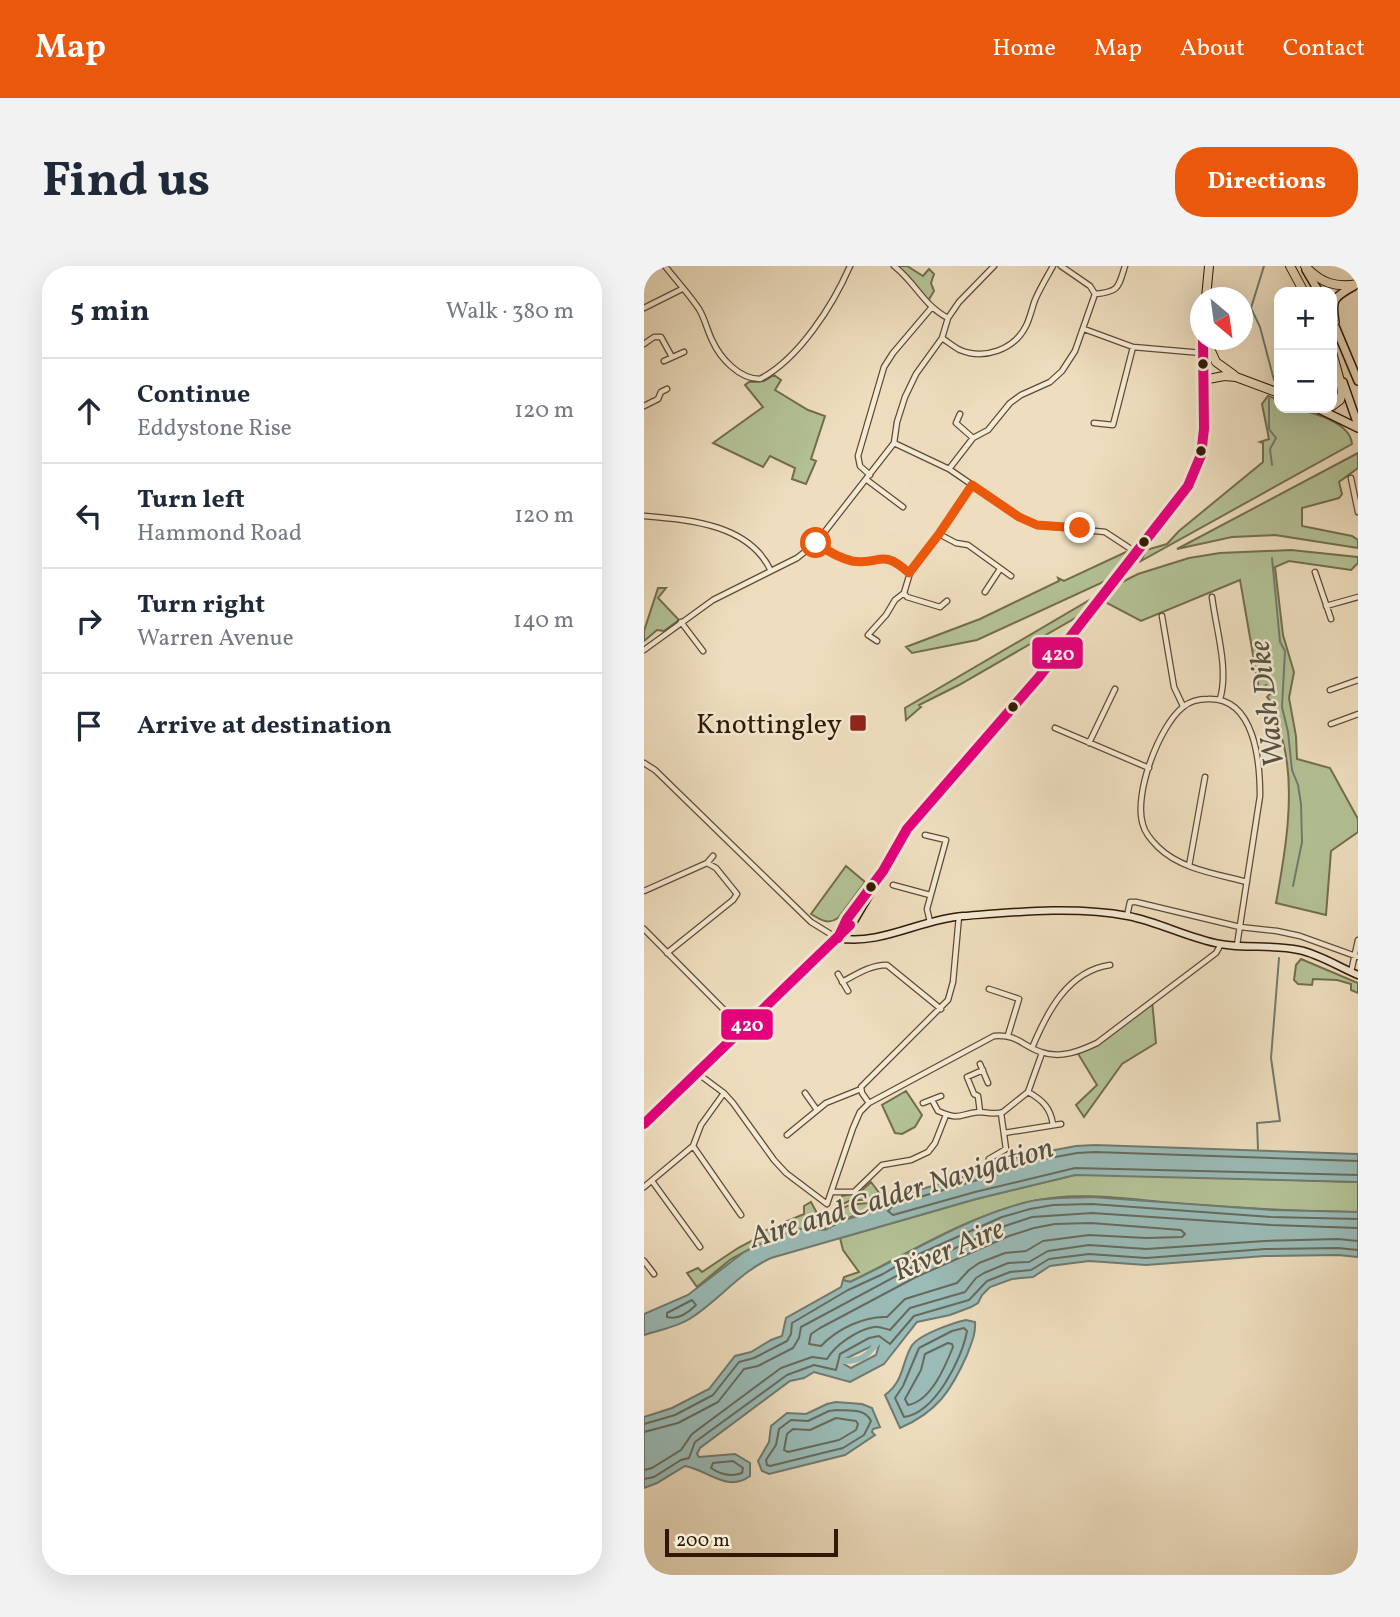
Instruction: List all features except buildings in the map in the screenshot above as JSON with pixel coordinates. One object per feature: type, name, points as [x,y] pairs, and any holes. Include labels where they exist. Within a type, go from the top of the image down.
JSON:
[{"type":"highway","points":[[1207,287],[1209,266]]},
{"type":"highway","points":[[1290,266],[1301,287]]},
{"type":"highway","points":[[1304,266],[1331,285],[1358,284]]},
{"type":"highway","points":[[1203,350],[1203,380],[1236,377]]},
{"type":"highway","points":[[1209,350],[1223,368],[1236,377],[1274,391]]},
{"type":"highway","points":[[1203,369],[1223,368]]},
{"type":"highway","points":[[1337,372],[1342,392],[1337,402]]},
{"type":"main road","points":[[1304,266],[1316,287]]},
{"type":"main road","points":[[1337,297],[1358,284]]},
{"type":"main road","points":[[1337,330],[1358,381]]},
{"type":"main road","points":[[1337,367],[1358,426]]},
{"type":"main road","points":[[644,1124],[838,938],[847,919],[874,883],[907,829],[1001,723],[1130,563],[1188,486],[1195,471],[1204,429],[1203,380]]},
{"type":"main road","points":[[1333,413],[1358,426]]},
{"type":"main road","points":[[838,938],[861,940],[959,916],[1041,912],[1102,913],[1160,924],[1221,944],[1302,950],[1354,973]]},
{"type":"street","points":[[665,266],[699,309],[712,341],[724,358],[744,376],[761,379],[791,354],[808,335],[841,287],[850,266]]},
{"type":"street","points":[[894,266],[932,307],[948,318]]},
{"type":"street","points":[[644,650],[722,595],[797,558],[816,543],[894,443],[897,422],[916,373],[942,338],[948,318],[965,295],[994,266]]},
{"type":"street","points":[[942,338],[959,349],[975,354],[990,354],[1002,349],[1020,335],[1026,326],[1035,298],[1053,266]]},
{"type":"street","points":[[949,469],[973,438],[988,430],[1010,403],[1050,382],[1062,371],[1075,351],[1095,294],[1090,286],[1061,266]]},
{"type":"street","points":[[1095,294],[1116,289],[1125,266]]},
{"type":"street","points":[[644,308],[682,289]]},
{"type":"street","points":[[902,508],[868,477],[860,466],[858,456],[884,367],[932,307]]},
{"type":"street","points":[[1084,329],[1133,347],[1202,353]]},
{"type":"street","points":[[644,344],[654,337],[661,337],[672,358]]},
{"type":"street","points":[[1094,423],[1113,425],[1133,347]]},
{"type":"street","points":[[664,361],[684,352]]},
{"type":"street","points":[[644,406],[667,389]]},
{"type":"street","points":[[960,414],[956,423],[973,438]]},
{"type":"street","points":[[894,443],[949,469],[1019,517],[1037,525],[1105,532],[1137,553]]},
{"type":"street","points":[[1351,478],[1358,512]]},
{"type":"street","points":[[877,641],[868,635],[895,600],[904,593],[909,573],[972,485]]},
{"type":"street","points":[[644,516],[706,523],[727,532],[751,545],[767,562],[771,571]]},
{"type":"street","points":[[939,534],[956,543],[968,545],[1011,576]]},
{"type":"street","points":[[816,543],[854,561],[888,558],[896,561],[909,573]]},
{"type":"street","points":[[985,592],[1000,569]]},
{"type":"street","points":[[1315,572],[1331,619]]},
{"type":"street","points":[[904,593],[914,601],[921,600],[940,607],[947,601]]},
{"type":"street","points":[[1212,597],[1222,657],[1223,691],[1220,699]]},
{"type":"street","points":[[1326,606],[1358,597]]},
{"type":"street","points":[[1163,616],[1174,687],[1184,706]]},
{"type":"street","points":[[681,622],[703,651]]},
{"type":"street","points":[[1330,690],[1358,680]]},
{"type":"street","points":[[1089,743],[1115,689]]},
{"type":"street","points":[[1237,945],[1247,882],[1260,796],[1260,774],[1253,737],[1233,706],[1220,699],[1200,699],[1184,706],[1160,737],[1143,791],[1142,824],[1156,846],[1167,855],[1189,866],[1247,882]]},
{"type":"street","points":[[1331,723],[1358,714]]},
{"type":"street","points":[[1055,728],[1149,768]]},
{"type":"street","points":[[644,762],[811,922],[838,938]]},
{"type":"street","points":[[1189,866],[1205,777]]},
{"type":"street","points":[[925,835],[946,840],[927,909],[930,922]]},
{"type":"street","points":[[644,891],[706,863],[713,856]]},
{"type":"street","points":[[667,953],[737,894],[716,869],[706,863]]},
{"type":"street","points":[[893,886],[930,895]]},
{"type":"street","points":[[1127,916],[1130,902],[1136,902],[1240,927],[1300,936],[1356,957]]},
{"type":"street","points":[[787,1135],[832,1100],[861,1089],[941,1009],[948,1000],[953,982],[959,916]]},
{"type":"street","points":[[644,929],[743,1029]]},
{"type":"street","points":[[1354,973],[1358,940]]},
{"type":"street","points":[[697,1073],[724,1093],[786,1173],[827,1204],[853,1128],[860,1112],[869,1102],[994,1036],[1009,1035],[1032,1048],[1052,1054],[1077,1052],[1097,1043],[1216,953],[1221,944]]},
{"type":"street","points":[[842,982],[877,965],[887,965],[941,1009]]},
{"type":"street","points":[[1032,1048],[1049,1012],[1070,985],[1086,971],[1110,965]]},
{"type":"street","points":[[838,974],[848,991]]},
{"type":"street","points":[[989,989],[1019,999],[1009,1035]]},
{"type":"street","points":[[932,1100],[938,1111],[958,1118],[980,1112],[1001,1113],[1028,1092],[1042,1052]]},
{"type":"street","points":[[980,1064],[988,1083]]},
{"type":"street","points":[[980,1112],[978,1096],[974,1094],[967,1077],[983,1070]]},
{"type":"street","points":[[861,1089],[869,1102]]},
{"type":"street","points":[[1028,1092],[1047,1106],[1053,1125]]},
{"type":"street","points":[[644,1187],[693,1146],[701,1125],[724,1093]]},
{"type":"street","points":[[805,1093],[817,1110]]},
{"type":"street","points":[[923,1103],[941,1096]]},
{"type":"street","points":[[989,1159],[1006,1149],[1001,1113]]},
{"type":"street","points":[[832,1192],[854,1192],[882,1165],[911,1160],[928,1152],[935,1143],[946,1115]]},
{"type":"street","points":[[1004,1133],[1061,1124]]},
{"type":"street","points":[[693,1146],[741,1215]]},
{"type":"street","points":[[652,1181],[699,1247]]},
{"type":"street","points":[[644,1261],[654,1275]]},
{"type":"green space","points":[[897,266],[907,266],[923,276],[929,269],[934,274],[931,283],[934,291],[928,301]]},
{"type":"green space","points":[[774,375],[781,380],[775,390],[808,410],[825,416],[811,459],[816,461],[806,484],[792,479],[795,468],[770,456],[763,467],[713,443],[763,407],[745,385],[749,382],[764,381]]},
{"type":"green space","points":[[1268,396],[1274,398],[1274,413],[1311,413],[1323,417],[1343,428],[1352,444],[1141,561],[1146,550],[1167,544],[1263,462],[1263,443],[1260,442],[1269,439],[1262,404]]},
{"type":"green space","points":[[1358,453],[1358,468],[1339,482],[1342,494],[1339,498],[1302,508],[1302,526],[1352,536],[1358,540],[1358,548],[1275,535],[1232,537],[1177,549]]},
{"type":"green space","points":[[1291,550],[1358,557],[1358,563],[1351,570],[1289,561],[1275,567],[1283,635],[1294,672],[1289,698],[1297,759],[1330,768],[1358,819],[1358,832],[1331,851],[1326,915],[1276,903],[1288,822],[1287,761],[1282,738],[1268,708],[1272,703],[1267,697],[1271,693],[1266,685],[1259,689],[1240,580],[1141,621],[1105,602],[1120,583],[1138,574],[1189,558],[1220,553]]},
{"type":"green space","points":[[1126,552],[1130,556],[1112,578],[977,640],[912,653],[906,647],[980,619],[1059,581],[1058,578],[1064,581]]},
{"type":"green space","points":[[658,588],[666,588],[658,598],[679,620],[664,631],[657,630],[644,641],[644,631]]},
{"type":"green space","points":[[1093,598],[1094,601],[1084,613],[919,705],[921,707],[906,720],[905,708]]},
{"type":"green space","points":[[846,866],[865,882],[838,918],[821,920],[811,914]]},
{"type":"green space","points":[[1301,959],[1358,983],[1358,993],[1351,990],[1351,984],[1337,980],[1313,979],[1312,985],[1298,984],[1294,980],[1296,965]]},
{"type":"green space","points":[[1152,1000],[1156,1043],[1122,1064],[1084,1117],[1076,1105],[1097,1085],[1077,1052],[1097,1043]]},
{"type":"green space","points":[[906,1091],[922,1115],[915,1127],[902,1134],[895,1133],[882,1105]]},
{"type":"green space","points":[[1075,1175],[1358,1182],[1358,1212],[1249,1208],[1086,1196],[1048,1198],[982,1217],[850,1282],[843,1280],[844,1277],[859,1272],[843,1250],[840,1238],[976,1199]]},
{"type":"green space","points":[[871,1182],[883,1198],[849,1201],[839,1206],[842,1196],[860,1192]]},
{"type":"green space","points":[[889,1199],[876,1209],[849,1218],[836,1226],[834,1216],[839,1210]]},
{"type":"green space","points":[[811,1202],[826,1230],[804,1228],[752,1248],[731,1259],[697,1287],[687,1273],[698,1268],[702,1272],[757,1238],[757,1234],[804,1214],[804,1206]]},
{"type":"water","points":[[1095,1145],[1358,1154],[1358,1182],[1075,1175],[976,1199],[771,1258],[749,1271],[691,1318],[644,1335],[644,1314],[688,1295],[744,1252],[777,1236],[804,1228],[825,1230],[842,1221],[879,1209],[889,1199],[1002,1165],[1007,1159]]},
{"type":"water","name":"River Aire","points":[[1092,1197],[1272,1210],[1358,1212],[1358,1257],[1265,1256],[1146,1265],[1089,1261],[1050,1266],[1033,1277],[1012,1279],[990,1287],[978,1303],[971,1307],[917,1322],[884,1364],[850,1382],[814,1372],[804,1378],[790,1381],[700,1448],[697,1454],[699,1457],[735,1454],[750,1463],[750,1476],[742,1481],[725,1481],[685,1466],[644,1488],[644,1417],[672,1408],[709,1389],[735,1356],[751,1352],[782,1336],[786,1318],[841,1287],[843,1280],[850,1282],[959,1227],[1004,1209],[1035,1200]],"holes":[[[878,1343],[876,1355],[851,1368],[844,1364],[845,1359]]]},
{"type":"water","points":[[966,1320],[975,1322],[975,1331],[967,1355],[949,1390],[924,1415],[900,1428],[885,1395],[896,1384],[911,1347],[928,1334]]},
{"type":"water","points":[[836,1402],[862,1404],[872,1408],[880,1427],[873,1429],[875,1435],[845,1455],[769,1474],[762,1471],[758,1461],[769,1442],[771,1426],[787,1413],[806,1414]]},
{"type":"waterway","name":"Wash Dike","points":[[1264,266],[1251,308],[1260,327],[1274,380]]},
{"type":"waterway","name":"Wash Dike","points":[[1269,399],[1269,429],[1276,438],[1270,449],[1272,465]]},
{"type":"waterway","name":"Wash Dike","points":[[1272,558],[1280,642],[1285,651],[1282,707],[1292,770],[1301,804],[1302,842],[1293,886]]},
{"type":"waterway","name":"Wash Dike","points":[[1258,1149],[1257,1123],[1280,1121],[1271,1058],[1279,958]]},
{"type":"waterway","points":[[844,1361],[864,1357],[878,1342]]},
{"type":"transit line","name":"420","points":[[838,938],[847,919],[883,871],[907,829],[1039,677],[1188,486],[1201,455],[1204,429],[1203,350]]},
{"type":"transit line","name":"420","points":[[644,1124],[850,925]]},
{"type":"place","name":"Knottingley","points":[[858,723]]},
{"type":"route","points":[[816,543],[832,553],[854,561],[888,558],[896,561],[909,573],[972,485],[1019,517],[1037,525],[1080,528]]},
{"type":"water label","name":"Aire and Calder Navigation","points":[[901,1192]]}]
